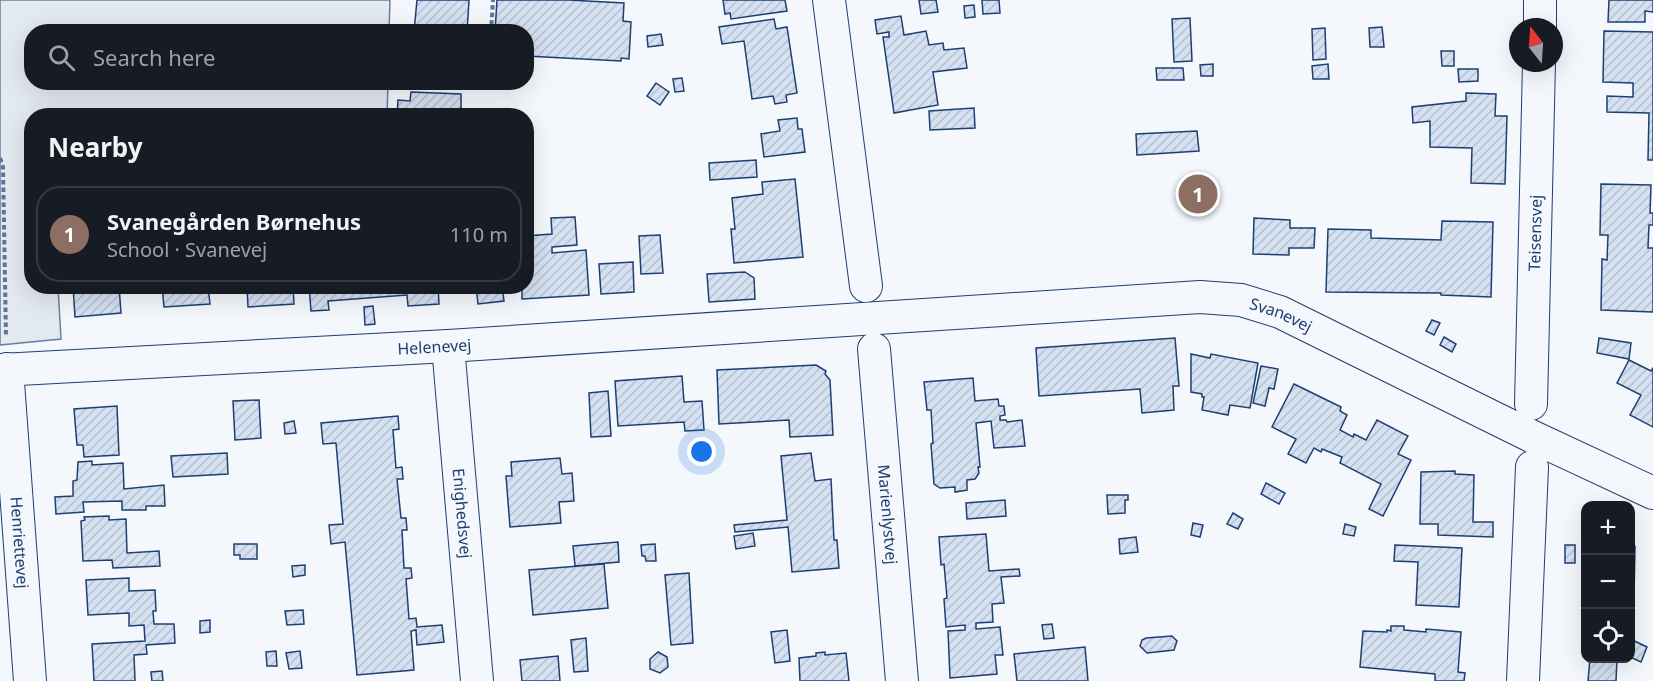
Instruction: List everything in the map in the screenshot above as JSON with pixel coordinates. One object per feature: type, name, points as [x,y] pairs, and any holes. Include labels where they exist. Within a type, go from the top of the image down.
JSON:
[{"type":"street","points":[[829,0],[866,286]]},
{"type":"street","points":[[1540,0],[1540,18]]},
{"type":"street","name":"Teisensvej","points":[[1531,404],[1539,72]]},
{"type":"street","name":"Svanevej","points":[[872,334],[1200,297],[1241,300],[1280,312],[1531,436],[1653,493]]},
{"type":"street","name":"Helenevej","points":[[3,369],[448,346],[872,334]]},
{"type":"street","name":"Marienlystvej","points":[[872,334],[902,681]]},
{"type":"street","name":"Enighedsvej","points":[[448,346],[477,681]]},
{"type":"street","name":"Henriettevej","points":[[3,369],[30,681]]},
{"type":"street","points":[[1523,681],[1532,467]]},
{"type":"path","points":[[492,24],[493,0]]},
{"type":"path","points":[[0,158],[3,166],[3,369]]},
{"type":"shaded area","points":[[0,0],[390,0],[389,24],[24,24],[24,90],[388,90],[387,108],[24,108],[24,294],[58,294],[61,339],[0,345]]},
{"type":"building","points":[[417,0],[469,0],[468,24],[415,24]]},
{"type":"building","points":[[497,0],[624,3],[623,21],[631,22],[629,59],[621,58],[621,61],[534,56],[534,24],[496,24]]},
{"type":"building","points":[[723,0],[785,0],[787,11],[731,19],[730,13],[725,14]]},
{"type":"building","points":[[919,0],[936,0],[938,12],[921,14]]},
{"type":"building","points":[[982,0],[999,0],[1000,13],[983,14]]},
{"type":"building","points":[[1609,0],[1653,0],[1653,12],[1645,11],[1645,22],[1608,22]]},
{"type":"building","points":[[974,5],[975,17],[965,18],[964,6]]},
{"type":"building","points":[[901,16],[904,35],[926,31],[929,45],[943,43],[944,50],[964,48],[967,68],[933,72],[938,105],[894,113],[883,37],[889,37],[889,32],[877,34],[875,20]]},
{"type":"building","points":[[1190,18],[1192,61],[1174,62],[1172,19]]},
{"type":"building","points":[[774,19],[776,29],[787,27],[797,93],[786,95],[787,102],[775,104],[773,96],[752,99],[744,41],[722,44],[719,27]]},
{"type":"building","points":[[1382,27],[1384,47],[1370,47],[1369,28]]},
{"type":"building","points":[[1325,28],[1326,59],[1313,60],[1312,29]]},
{"type":"building","points":[[1604,31],[1653,32],[1653,160],[1648,160],[1649,113],[1607,112],[1607,96],[1633,97],[1633,83],[1603,82]]},
{"type":"building","points":[[661,34],[663,45],[648,47],[647,36]]},
{"type":"building","points":[[1441,51],[1454,51],[1454,66],[1442,66]]},
{"type":"building","points":[[1213,64],[1213,76],[1201,76],[1200,65]]},
{"type":"building","points":[[1328,64],[1329,79],[1313,79],[1312,66]]},
{"type":"building","points":[[1156,68],[1183,68],[1184,80],[1157,80]]},
{"type":"building","points":[[1458,69],[1478,69],[1478,81],[1459,82]]},
{"type":"building","points":[[682,78],[684,91],[675,92],[673,79]]},
{"type":"building","points":[[656,83],[669,92],[660,105],[647,96]]},
{"type":"building","points":[[411,92],[461,94],[461,108],[398,108],[398,100],[410,101]]},
{"type":"building","points":[[1466,93],[1496,94],[1495,116],[1507,116],[1505,184],[1471,183],[1472,148],[1430,147],[1430,121],[1413,123],[1412,107],[1466,101]]},
{"type":"building","points":[[974,108],[975,128],[930,130],[929,111]]},
{"type":"building","points":[[797,118],[798,129],[802,129],[805,152],[764,157],[761,134],[780,131],[778,120]]},
{"type":"building","points":[[1197,131],[1199,151],[1137,155],[1136,134]]},
{"type":"building","points":[[756,160],[757,177],[710,180],[709,163]]},
{"type":"building","points":[[795,179],[803,257],[734,263],[731,229],[735,229],[732,198],[763,194],[762,182]]},
{"type":"building","points":[[1601,184],[1651,185],[1650,213],[1653,213],[1653,225],[1649,225],[1648,248],[1653,248],[1653,312],[1601,310],[1602,259],[1607,260],[1608,235],[1600,235]]},
{"type":"building","points":[[575,217],[577,245],[552,247],[552,253],[586,250],[589,295],[522,299],[522,294],[534,294],[534,235],[552,234],[551,218]]},
{"type":"building","points":[[1254,218],[1290,220],[1290,228],[1315,228],[1314,248],[1289,248],[1289,255],[1253,254]]},
{"type":"building","points":[[1442,221],[1493,222],[1491,297],[1441,295],[1441,293],[1326,292],[1328,229],[1371,230],[1371,238],[1441,240]]},
{"type":"building","points":[[660,235],[663,273],[641,274],[639,236]]},
{"type":"building","points":[[633,262],[634,292],[601,294],[599,264]]},
{"type":"building","points":[[745,272],[754,278],[755,299],[709,302],[707,274]]},
{"type":"building","points":[[74,294],[120,294],[121,313],[75,317]]},
{"type":"building","points":[[163,294],[209,294],[210,304],[164,307]]},
{"type":"building","points":[[247,294],[293,294],[294,304],[248,307]]},
{"type":"building","points":[[310,294],[438,294],[439,304],[408,306],[407,295],[328,301],[329,310],[311,311]]},
{"type":"building","points":[[477,294],[503,294],[504,301],[478,304]]},
{"type":"building","points":[[373,306],[375,324],[365,325],[364,307]]},
{"type":"building","points":[[1432,320],[1440,323],[1434,335],[1426,331]]},
{"type":"building","points":[[1444,337],[1456,344],[1452,352],[1440,345]]},
{"type":"building","points":[[1175,338],[1179,386],[1173,386],[1174,410],[1142,413],[1140,389],[1039,396],[1036,348]]},
{"type":"building","points":[[1599,338],[1631,343],[1629,359],[1597,353]]},
{"type":"building","points":[[1191,354],[1210,358],[1211,354],[1258,363],[1250,408],[1230,405],[1228,415],[1202,410],[1204,397],[1202,394],[1191,392]]},
{"type":"building","points":[[1629,360],[1651,371],[1653,368],[1653,427],[1630,415],[1641,395],[1617,383]]},
{"type":"building","points":[[816,365],[826,371],[825,374],[830,380],[833,435],[790,437],[789,420],[719,424],[717,370]]},
{"type":"building","points":[[1261,366],[1278,369],[1274,389],[1269,388],[1265,406],[1253,403]]},
{"type":"building","points":[[682,376],[684,402],[702,401],[704,430],[685,431],[684,422],[618,426],[615,381]]},
{"type":"building","points":[[973,378],[975,401],[998,399],[999,406],[1004,406],[1005,415],[1000,416],[1000,420],[1007,422],[1022,420],[1025,446],[994,448],[991,421],[976,423],[979,473],[975,479],[967,480],[967,490],[955,492],[955,487],[940,488],[934,484],[931,410],[927,410],[924,382]]},
{"type":"building","points":[[1294,384],[1341,407],[1340,411],[1347,415],[1340,430],[1353,437],[1354,434],[1366,440],[1377,420],[1408,436],[1398,454],[1411,460],[1383,516],[1369,509],[1381,484],[1340,463],[1342,457],[1314,448],[1306,463],[1288,454],[1296,439],[1272,427]]},
{"type":"building","points":[[608,391],[611,436],[591,437],[589,393]]},
{"type":"building","points":[[259,400],[261,438],[235,440],[233,401]]},
{"type":"building","points":[[117,406],[119,455],[84,457],[83,445],[77,445],[74,409]]},
{"type":"building","points":[[398,416],[399,429],[393,430],[396,468],[402,467],[403,479],[397,479],[401,518],[406,518],[407,530],[402,530],[404,568],[411,568],[412,578],[406,579],[409,619],[416,618],[417,627],[442,625],[444,642],[417,645],[416,630],[411,631],[414,670],[357,675],[345,542],[331,544],[329,525],[343,524],[336,443],[323,444],[321,423]]},
{"type":"building","points":[[294,421],[296,433],[285,434],[284,423]]},
{"type":"building","points":[[227,453],[228,474],[173,477],[171,456]]},
{"type":"building","points":[[811,453],[815,481],[831,479],[834,540],[837,540],[839,568],[792,572],[788,527],[735,532],[734,525],[787,520],[781,456]]},
{"type":"building","points":[[560,458],[562,474],[572,473],[574,501],[559,502],[561,523],[510,527],[506,476],[512,476],[511,462]]},
{"type":"building","points":[[92,461],[92,465],[123,463],[124,489],[164,485],[165,506],[146,506],[146,510],[122,510],[122,501],[83,502],[84,512],[56,514],[55,497],[73,496],[73,481],[77,480],[78,462]]},
{"type":"building","points":[[1455,471],[1455,474],[1474,475],[1473,522],[1493,522],[1493,537],[1438,535],[1438,524],[1420,524],[1421,472]]},
{"type":"building","points":[[1266,483],[1285,493],[1279,504],[1261,494]]},
{"type":"building","points":[[1107,495],[1128,495],[1128,500],[1125,500],[1125,513],[1108,514]]},
{"type":"building","points":[[1005,500],[1006,516],[967,519],[966,503]]},
{"type":"building","points":[[1233,513],[1243,519],[1238,529],[1227,524]]},
{"type":"building","points":[[109,516],[109,520],[126,519],[127,553],[159,551],[160,566],[113,568],[112,560],[83,561],[81,521],[85,520],[84,517]]},
{"type":"building","points":[[1193,523],[1203,525],[1200,537],[1191,535]]},
{"type":"building","points":[[1345,524],[1356,527],[1354,536],[1343,534]]},
{"type":"building","points":[[753,533],[755,546],[736,549],[734,536]]},
{"type":"building","points":[[986,534],[989,571],[1019,569],[1020,576],[1001,577],[1004,603],[992,604],[993,622],[976,623],[976,629],[1000,627],[1003,655],[995,655],[997,674],[950,678],[948,631],[965,630],[965,625],[946,627],[944,599],[947,598],[939,537]]},
{"type":"building","points":[[1136,537],[1138,552],[1120,554],[1119,539]]},
{"type":"building","points":[[618,542],[619,562],[575,566],[573,546]]},
{"type":"building","points":[[234,544],[257,544],[257,559],[240,559],[240,555],[234,555]]},
{"type":"building","points":[[655,544],[656,561],[646,561],[645,556],[642,556],[641,545]]},
{"type":"building","points":[[1395,545],[1462,548],[1459,607],[1416,605],[1418,562],[1394,561]]},
{"type":"building","points":[[1565,545],[1575,545],[1575,563],[1565,563]]},
{"type":"building","points":[[604,564],[608,608],[533,615],[529,570]]},
{"type":"building","points":[[305,565],[305,575],[293,577],[292,566]]},
{"type":"building","points":[[689,573],[693,643],[671,645],[665,575]]},
{"type":"building","points":[[129,578],[129,591],[155,590],[154,624],[174,624],[175,643],[146,645],[147,654],[134,655],[135,681],[94,681],[92,644],[145,641],[144,625],[129,626],[129,613],[88,615],[86,580]]},
{"type":"building","points":[[303,610],[304,624],[287,625],[285,611]]},
{"type":"building","points":[[210,620],[210,632],[200,633],[200,621]]},
{"type":"building","points":[[1052,624],[1054,638],[1044,639],[1042,625]]},
{"type":"building","points":[[1391,626],[1404,626],[1404,630],[1426,632],[1426,629],[1461,632],[1458,672],[1465,673],[1464,681],[1435,681],[1435,674],[1360,667],[1363,631],[1387,632],[1387,630],[1391,631]]},
{"type":"building","points":[[787,630],[790,661],[775,663],[771,632]]},
{"type":"building","points":[[1172,636],[1177,641],[1174,650],[1147,653],[1140,646],[1142,640],[1146,638]]},
{"type":"building","points":[[586,638],[588,671],[574,672],[571,640]]},
{"type":"building","points":[[1635,641],[1647,647],[1641,662],[1635,659]]},
{"type":"building","points":[[1085,647],[1088,681],[1017,681],[1014,654]]},
{"type":"building","points":[[276,651],[277,666],[267,666],[266,652]]},
{"type":"building","points":[[300,651],[302,668],[289,669],[286,653]]},
{"type":"building","points":[[658,652],[667,657],[668,667],[660,673],[650,669],[650,659]]},
{"type":"building","points":[[825,652],[825,655],[846,653],[849,681],[800,681],[799,658],[816,656],[816,653]]},
{"type":"building","points":[[558,656],[560,681],[522,681],[520,660]]},
{"type":"building","points":[[1590,663],[1617,663],[1616,681],[1588,681]]},
{"type":"building","points":[[162,671],[163,681],[152,681],[151,672]]},
{"type":"place","name":"Svanegården Børnehus","points":[[1198,194]]}]
